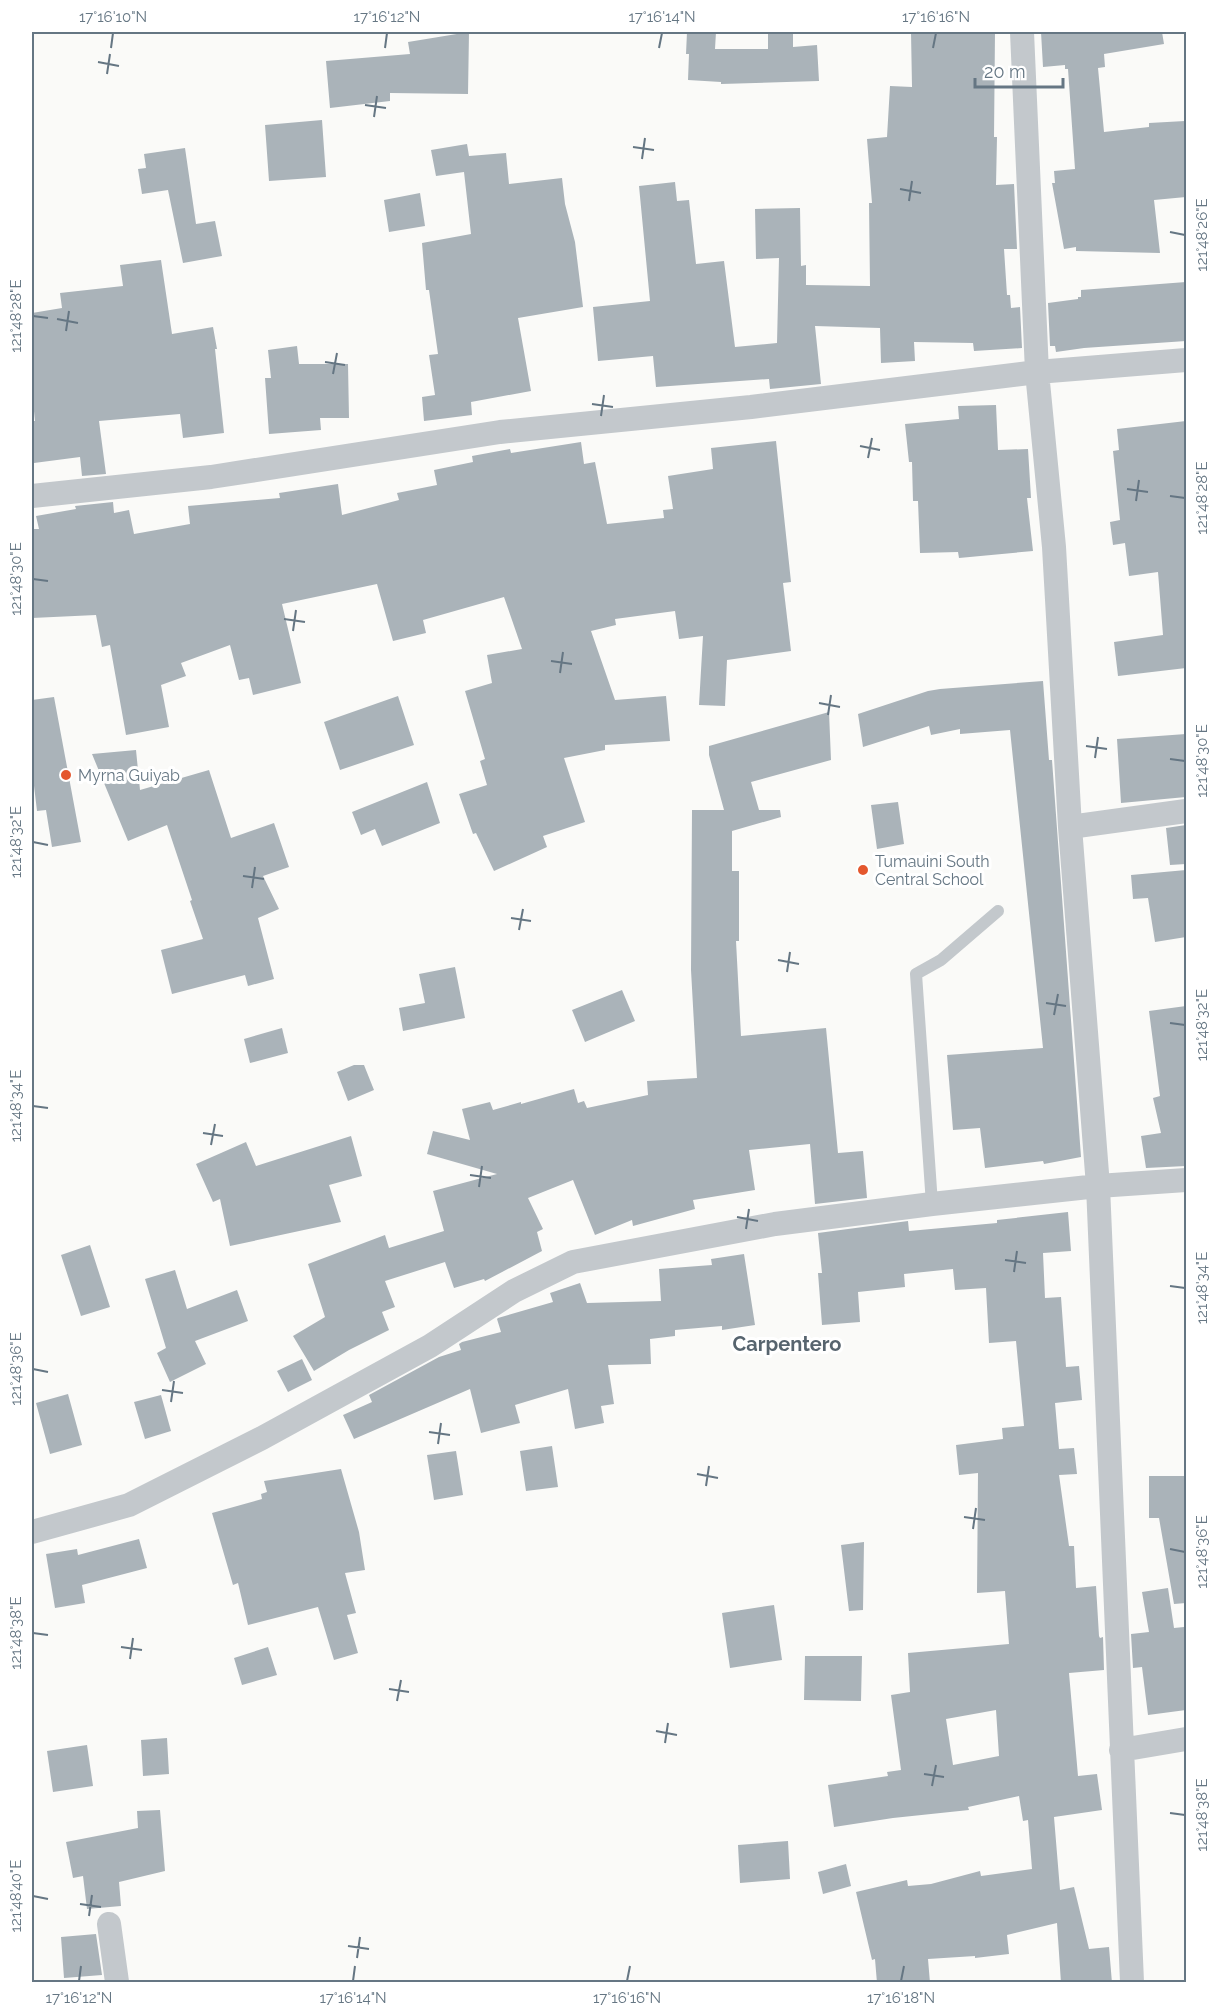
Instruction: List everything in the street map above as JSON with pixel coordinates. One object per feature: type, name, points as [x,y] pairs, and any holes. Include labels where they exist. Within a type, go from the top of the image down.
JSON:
[{"type":"street","points":[[1022,32],[1037,372],[1054,547],[1070,827],[1098,1186],[1132,1983]]},
{"type":"street","points":[[32,496],[211,477],[500,432],[751,407],[1037,372],[1186,360]]},
{"type":"street","points":[[1070,827],[1186,811]]},
{"type":"street","points":[[32,1532],[129,1505],[262,1438],[430,1346],[514,1291],[573,1262],[775,1224],[1098,1186],[1186,1180]]},
{"type":"street","points":[[1121,1750],[1186,1739]]},
{"type":"street","points":[[109,1924],[117,1983]]},
{"type":"lane","points":[[932,1204],[916,974],[941,960],[998,911]]},
{"type":"building","points":[[469,32],[468,94],[390,93],[390,101],[330,108],[326,61],[410,54],[408,42]]},
{"type":"building","points":[[687,32],[716,32],[715,49],[768,49],[768,32],[793,32],[793,47],[817,45],[819,81],[721,84],[721,82],[688,80]]},
{"type":"building","points":[[911,32],[995,32],[996,185],[1014,184],[1017,249],[1004,249],[1007,295],[1010,295],[1011,308],[1020,307],[1022,348],[974,351],[973,343],[914,342],[915,361],[881,363],[880,328],[815,326],[821,384],[770,389],[769,379],[656,387],[653,356],[598,361],[593,307],[650,301],[639,186],[675,182],[677,201],[689,200],[696,264],[724,261],[735,347],[777,343],[779,258],[756,259],[755,209],[800,208],[801,266],[806,265],[806,285],[870,286],[869,203],[872,203],[867,139],[887,137],[890,86],[912,87]]},
{"type":"building","points":[[1041,32],[1162,32],[1164,44],[1104,54],[1105,67],[1098,68],[1104,132],[1149,127],[1149,123],[1185,121],[1186,197],[1154,200],[1160,253],[1076,251],[1076,247],[1064,249],[1052,183],[1055,183],[1054,171],[1075,169],[1068,69],[1065,69],[1065,65],[1043,67]]},
{"type":"building","points":[[322,120],[326,177],[269,181],[265,125]]},
{"type":"building","points":[[467,144],[469,156],[506,153],[509,184],[562,178],[565,204],[575,242],[583,307],[518,318],[531,391],[471,402],[472,415],[424,421],[422,397],[435,395],[429,355],[438,354],[429,290],[426,290],[422,243],[471,234],[464,172],[436,176],[431,150]]},
{"type":"building","points":[[185,148],[196,224],[215,221],[222,256],[183,263],[168,190],[142,194],[138,169],[146,168],[144,154]]},
{"type":"building","points":[[420,193],[425,226],[389,232],[384,200]]},
{"type":"building","points":[[161,260],[172,334],[213,327],[224,433],[183,438],[180,414],[99,421],[106,474],[82,476],[80,457],[34,463],[32,313],[62,308],[60,293],[123,286],[120,265]]},
{"type":"building","points":[[1186,282],[1186,341],[1056,352],[1055,346],[1050,346],[1048,303],[1078,299],[1081,297],[1081,290]]},
{"type":"building","points":[[297,346],[299,364],[348,364],[349,418],[320,418],[321,430],[269,434],[265,378],[271,378],[268,350]]},
{"type":"building","points":[[996,405],[998,450],[1028,449],[1031,498],[1027,498],[1033,551],[959,558],[958,552],[920,553],[918,501],[913,501],[912,462],[909,462],[905,424],[959,419],[958,406]]},
{"type":"building","points":[[1186,421],[1186,668],[1118,676],[1114,642],[1163,635],[1158,572],[1129,576],[1125,543],[1113,545],[1110,522],[1120,520],[1113,451],[1119,450],[1117,429]]},
{"type":"building","points":[[776,441],[791,582],[783,583],[791,651],[727,660],[725,706],[699,705],[703,636],[679,639],[675,611],[615,619],[616,625],[591,631],[615,700],[666,696],[670,741],[605,745],[605,750],[564,758],[585,822],[543,836],[547,847],[494,871],[476,833],[473,834],[459,794],[487,785],[480,761],[485,759],[465,691],[492,683],[487,655],[522,649],[504,597],[423,620],[426,633],[393,641],[377,584],[282,604],[301,683],[253,695],[249,678],[239,680],[230,645],[181,663],[186,676],[161,685],[169,727],[126,735],[110,645],[102,647],[96,615],[32,618],[32,529],[39,529],[36,516],[76,509],[75,506],[113,502],[114,513],[129,510],[134,534],[190,524],[188,506],[280,498],[279,493],[338,484],[342,515],[399,500],[397,493],[437,485],[434,470],[473,462],[472,456],[510,449],[511,453],[581,442],[584,464],[595,462],[607,524],[664,518],[663,510],[673,509],[668,476],[713,469],[711,448]]},
{"type":"building","points":[[1043,681],[1049,760],[1052,760],[1081,1157],[1044,1164],[1043,1161],[985,1168],[980,1128],[953,1130],[947,1055],[1043,1048],[1010,730],[960,734],[960,729],[931,735],[929,726],[863,747],[858,714],[928,691]]},
{"type":"building","points":[[398,696],[414,745],[340,770],[324,722]]},
{"type":"building","points":[[54,697],[81,842],[52,847],[46,810],[37,811],[32,769],[32,700]]},
{"type":"building","points":[[829,712],[831,760],[751,782],[759,810],[780,810],[781,817],[732,831],[732,871],[739,871],[739,941],[736,941],[741,1036],[826,1028],[838,1153],[863,1151],[867,1198],[815,1204],[810,1144],[749,1150],[755,1190],[693,1200],[695,1209],[633,1226],[632,1220],[595,1235],[573,1180],[528,1198],[543,1229],[537,1232],[542,1251],[485,1281],[484,1279],[454,1288],[445,1262],[385,1281],[395,1307],[382,1312],[389,1330],[314,1371],[293,1336],[325,1317],[308,1264],[385,1235],[389,1248],[444,1231],[433,1191],[497,1174],[427,1154],[433,1131],[470,1140],[462,1109],[490,1102],[493,1110],[574,1089],[578,1103],[584,1101],[587,1108],[648,1095],[647,1081],[697,1078],[691,970],[692,810],[724,810],[709,755],[709,746]]},
{"type":"building","points":[[1186,734],[1186,797],[1121,803],[1117,739]]},
{"type":"building","points":[[136,750],[140,790],[209,770],[231,838],[274,823],[289,867],[263,876],[279,909],[258,918],[274,979],[248,986],[245,975],[172,994],[161,950],[203,939],[167,825],[128,841],[92,754]]},
{"type":"building","points":[[427,782],[440,823],[382,846],[375,829],[361,835],[352,812]]},
{"type":"building","points":[[898,802],[904,844],[877,849],[871,805]]},
{"type":"building","points":[[1186,825],[1186,864],[1170,865],[1166,828]]},
{"type":"building","points":[[1186,870],[1186,937],[1155,942],[1148,898],[1133,899],[1131,875]]},
{"type":"building","points":[[455,967],[465,1018],[403,1031],[399,1008],[425,1003],[419,974]]},
{"type":"building","points":[[622,990],[635,1021],[585,1042],[572,1010]]},
{"type":"building","points":[[1186,1006],[1186,1166],[1146,1168],[1141,1136],[1161,1133],[1153,1098],[1160,1096],[1149,1011]]},
{"type":"building","points":[[282,1028],[288,1053],[250,1063],[244,1039]]},
{"type":"building","points":[[354,1065],[364,1065],[374,1090],[348,1101],[337,1072]]},
{"type":"building","points":[[351,1136],[362,1176],[329,1185],[341,1222],[230,1246],[220,1199],[213,1202],[196,1164],[246,1142],[256,1166]]},
{"type":"building","points":[[1068,1212],[1071,1251],[1043,1253],[1045,1298],[1061,1297],[1066,1367],[1079,1366],[1082,1400],[1055,1403],[1059,1449],[1074,1448],[1077,1474],[1059,1475],[1069,1546],[1074,1546],[1076,1588],[1096,1586],[1099,1636],[1103,1637],[1104,1670],[1069,1673],[1078,1776],[1097,1774],[1102,1810],[1054,1817],[1060,1890],[1074,1887],[1089,1949],[1109,1947],[1112,1983],[1061,1983],[1057,1923],[1007,1935],[1009,1954],[975,1958],[975,1956],[928,1959],[930,1983],[877,1983],[875,1959],[872,1960],[856,1892],[907,1880],[908,1886],[931,1884],[980,1871],[981,1876],[1032,1869],[1028,1820],[1023,1821],[1019,1796],[968,1807],[969,1810],[834,1827],[828,1785],[888,1776],[887,1772],[901,1770],[891,1695],[910,1692],[908,1653],[1009,1644],[1005,1591],[977,1593],[978,1473],[959,1475],[956,1445],[1003,1439],[1002,1428],[1024,1426],[1016,1341],[989,1343],[986,1288],[955,1290],[953,1269],[904,1274],[905,1287],[858,1292],[860,1322],[822,1325],[818,1273],[822,1273],[818,1233],[908,1221],[909,1231],[997,1223],[997,1220]],"holes":[[[996,1710],[999,1756],[953,1765],[946,1719]]]},
{"type":"building","points":[[90,1245],[110,1307],[81,1316],[61,1255]]},
{"type":"building","points":[[744,1254],[755,1325],[722,1330],[722,1326],[675,1330],[675,1336],[650,1339],[651,1364],[608,1365],[614,1404],[601,1406],[604,1423],[575,1429],[568,1389],[515,1405],[520,1423],[481,1433],[470,1389],[354,1439],[343,1415],[372,1402],[369,1395],[439,1357],[461,1350],[459,1344],[462,1342],[501,1332],[498,1318],[553,1302],[550,1293],[580,1283],[587,1303],[661,1301],[659,1269],[712,1265],[711,1259]]},
{"type":"building","points":[[175,1270],[187,1309],[237,1290],[248,1321],[195,1341],[206,1364],[170,1382],[157,1353],[166,1348],[145,1279]]},
{"type":"building","points":[[302,1359],[312,1380],[288,1392],[277,1371]]},
{"type":"building","points":[[68,1394],[82,1445],[50,1454],[36,1403]]},
{"type":"building","points":[[161,1395],[171,1431],[145,1439],[134,1402]]},
{"type":"building","points":[[552,1446],[558,1487],[526,1491],[520,1451]]},
{"type":"building","points":[[456,1451],[463,1495],[434,1500],[427,1455]]},
{"type":"building","points":[[341,1469],[359,1532],[365,1570],[345,1573],[356,1613],[347,1615],[358,1653],[334,1660],[318,1607],[248,1625],[238,1583],[233,1585],[212,1513],[262,1499],[261,1494],[267,1492],[264,1481]]},
{"type":"building","points":[[1149,1476],[1185,1476],[1186,1603],[1174,1604],[1159,1518],[1149,1518]]},
{"type":"building","points":[[139,1539],[147,1568],[82,1585],[85,1603],[55,1608],[46,1554],[77,1549],[78,1555]]},
{"type":"building","points":[[864,1542],[863,1610],[849,1611],[841,1545]]},
{"type":"building","points":[[1168,1588],[1174,1628],[1184,1627],[1186,1710],[1148,1715],[1142,1667],[1133,1668],[1131,1634],[1149,1632],[1142,1592]]},
{"type":"building","points":[[774,1605],[782,1660],[730,1668],[722,1613]]},
{"type":"building","points":[[268,1647],[277,1675],[242,1685],[234,1658]]},
{"type":"building","points":[[805,1656],[862,1656],[861,1701],[804,1700]]},
{"type":"building","points":[[167,1738],[169,1774],[143,1776],[141,1740]]},
{"type":"building","points":[[87,1745],[93,1786],[53,1792],[47,1751]]},
{"type":"building","points":[[160,1810],[165,1871],[119,1882],[121,1906],[87,1909],[83,1876],[73,1878],[66,1842],[138,1828],[137,1811]]},
{"type":"building","points":[[788,1841],[790,1879],[740,1883],[738,1845]]},
{"type":"building","points":[[846,1864],[851,1886],[823,1894],[818,1872]]},
{"type":"building","points":[[96,1934],[102,1975],[64,1978],[61,1937]]},
{"type":"place","name":"Myrna Guiyab","points":[[66,775]]},
{"type":"place","name":"Tumauini South Central School","points":[[863,870]]},
{"type":"district","name":"Carpentero","points":[[787,1344]]}]
